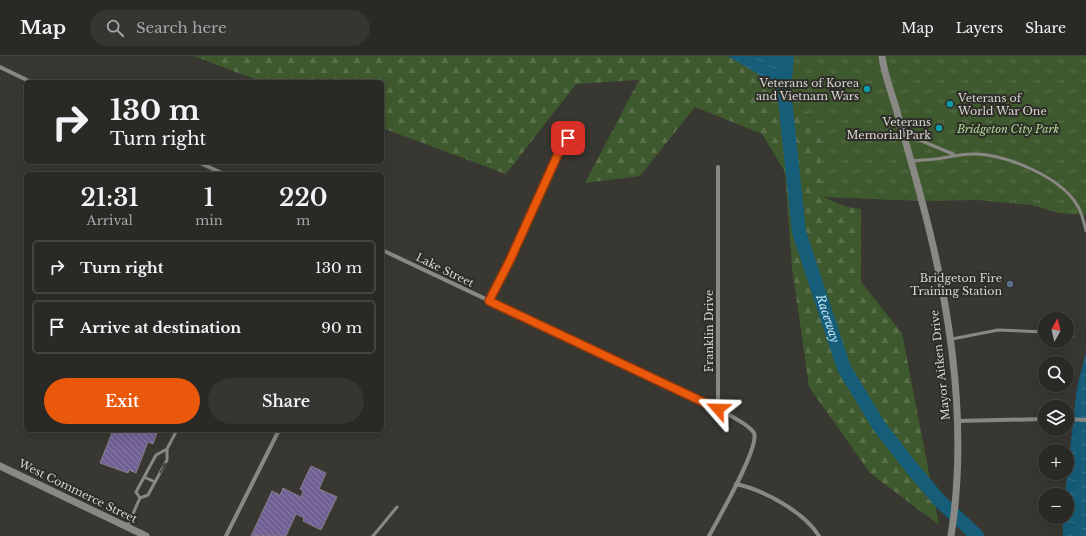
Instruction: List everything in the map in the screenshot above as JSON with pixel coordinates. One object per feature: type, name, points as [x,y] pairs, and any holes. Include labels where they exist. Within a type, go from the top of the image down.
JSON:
[{"type":"street","name":"Mayor Aitken Drive","points":[[882,56],[926,214],[943,290],[950,340],[958,422],[956,491],[951,536]]},
{"type":"street","points":[[0,67],[27,80]]},
{"type":"street","points":[[202,164],[220,172]]},
{"type":"street","name":"Franklin Drive","points":[[718,167],[718,409]]},
{"type":"street","name":"Lake Street","points":[[384,251],[718,409]]},
{"type":"street","points":[[709,536],[753,449],[754,433],[736,419],[718,409]]},
{"type":"street","points":[[958,422],[1038,419]]},
{"type":"street","points":[[1074,419],[1086,420]]},
{"type":"street","points":[[226,536],[278,432]]},
{"type":"street","name":"West Commerce Street","points":[[0,466],[146,536]]},
{"type":"street","points":[[736,484],[757,491],[781,503],[814,528],[819,536]]},
{"type":"lane","points":[[903,133],[953,154]]},
{"type":"lane","points":[[489,301],[510,260],[563,143],[568,138]]},
{"type":"lane","points":[[911,161],[936,159],[953,154],[972,153],[999,158],[1043,174],[1062,188],[1077,205],[1086,231]]},
{"type":"lane","points":[[950,340],[998,330],[1038,332]]},
{"type":"lane","points":[[127,527],[140,498],[148,494],[167,460],[167,450],[175,432]]},
{"type":"lane","points":[[140,498],[136,492],[156,455],[167,450]]},
{"type":"lane","points":[[144,477],[155,482]]},
{"type":"lane","points":[[373,536],[397,507]]},
{"type":"green space","points":[[194,56],[728,56],[784,90],[818,122],[823,150],[823,197],[847,207],[861,209],[861,282],[902,333],[939,525],[870,473],[809,387],[792,267],[785,172],[762,134],[695,107],[640,176],[585,183],[639,80],[576,84],[506,174],[384,129],[384,80],[257,80]]},
{"type":"green space","name":"Bridgeton City Park","points":[[728,56],[1086,56],[1086,215],[1059,213],[1032,205],[977,200],[922,201],[822,197],[823,150],[818,122],[784,90]]},
{"type":"water","points":[[728,56],[787,56],[784,90]]},
{"type":"water","points":[[1086,353],[1086,536],[1063,536],[1063,524],[1074,524],[1074,488],[1066,488],[1067,480],[1074,480],[1074,444],[1071,444],[1072,436],[1074,436],[1074,414],[1077,387]]},
{"type":"building","points":[[112,432],[157,432],[153,444],[148,442],[136,473],[129,470],[128,473],[100,463]]},
{"type":"building","points":[[311,466],[326,473],[319,489],[337,497],[321,530],[303,521],[304,518],[296,514],[286,536],[251,536],[272,491],[280,495],[283,488],[301,497],[303,491],[300,489]]},
{"type":"waterway","name":"Raceway","points":[[787,56],[784,90],[799,232],[844,368],[879,426],[911,467],[938,499],[977,536]]},
{"type":"place","name":"Veterans of Korea and Vietnam Wars","points":[[867,89]]},
{"type":"place","name":"Veterans of World War One","points":[[950,104]]},
{"type":"place","name":"Veterans Memorial Park","points":[[939,128]]},
{"type":"place","name":"Bridgeton Fire Training Station","points":[[1010,284]]},
{"type":"route","points":[[568,138],[563,143],[510,260],[489,301],[718,409]]}]
